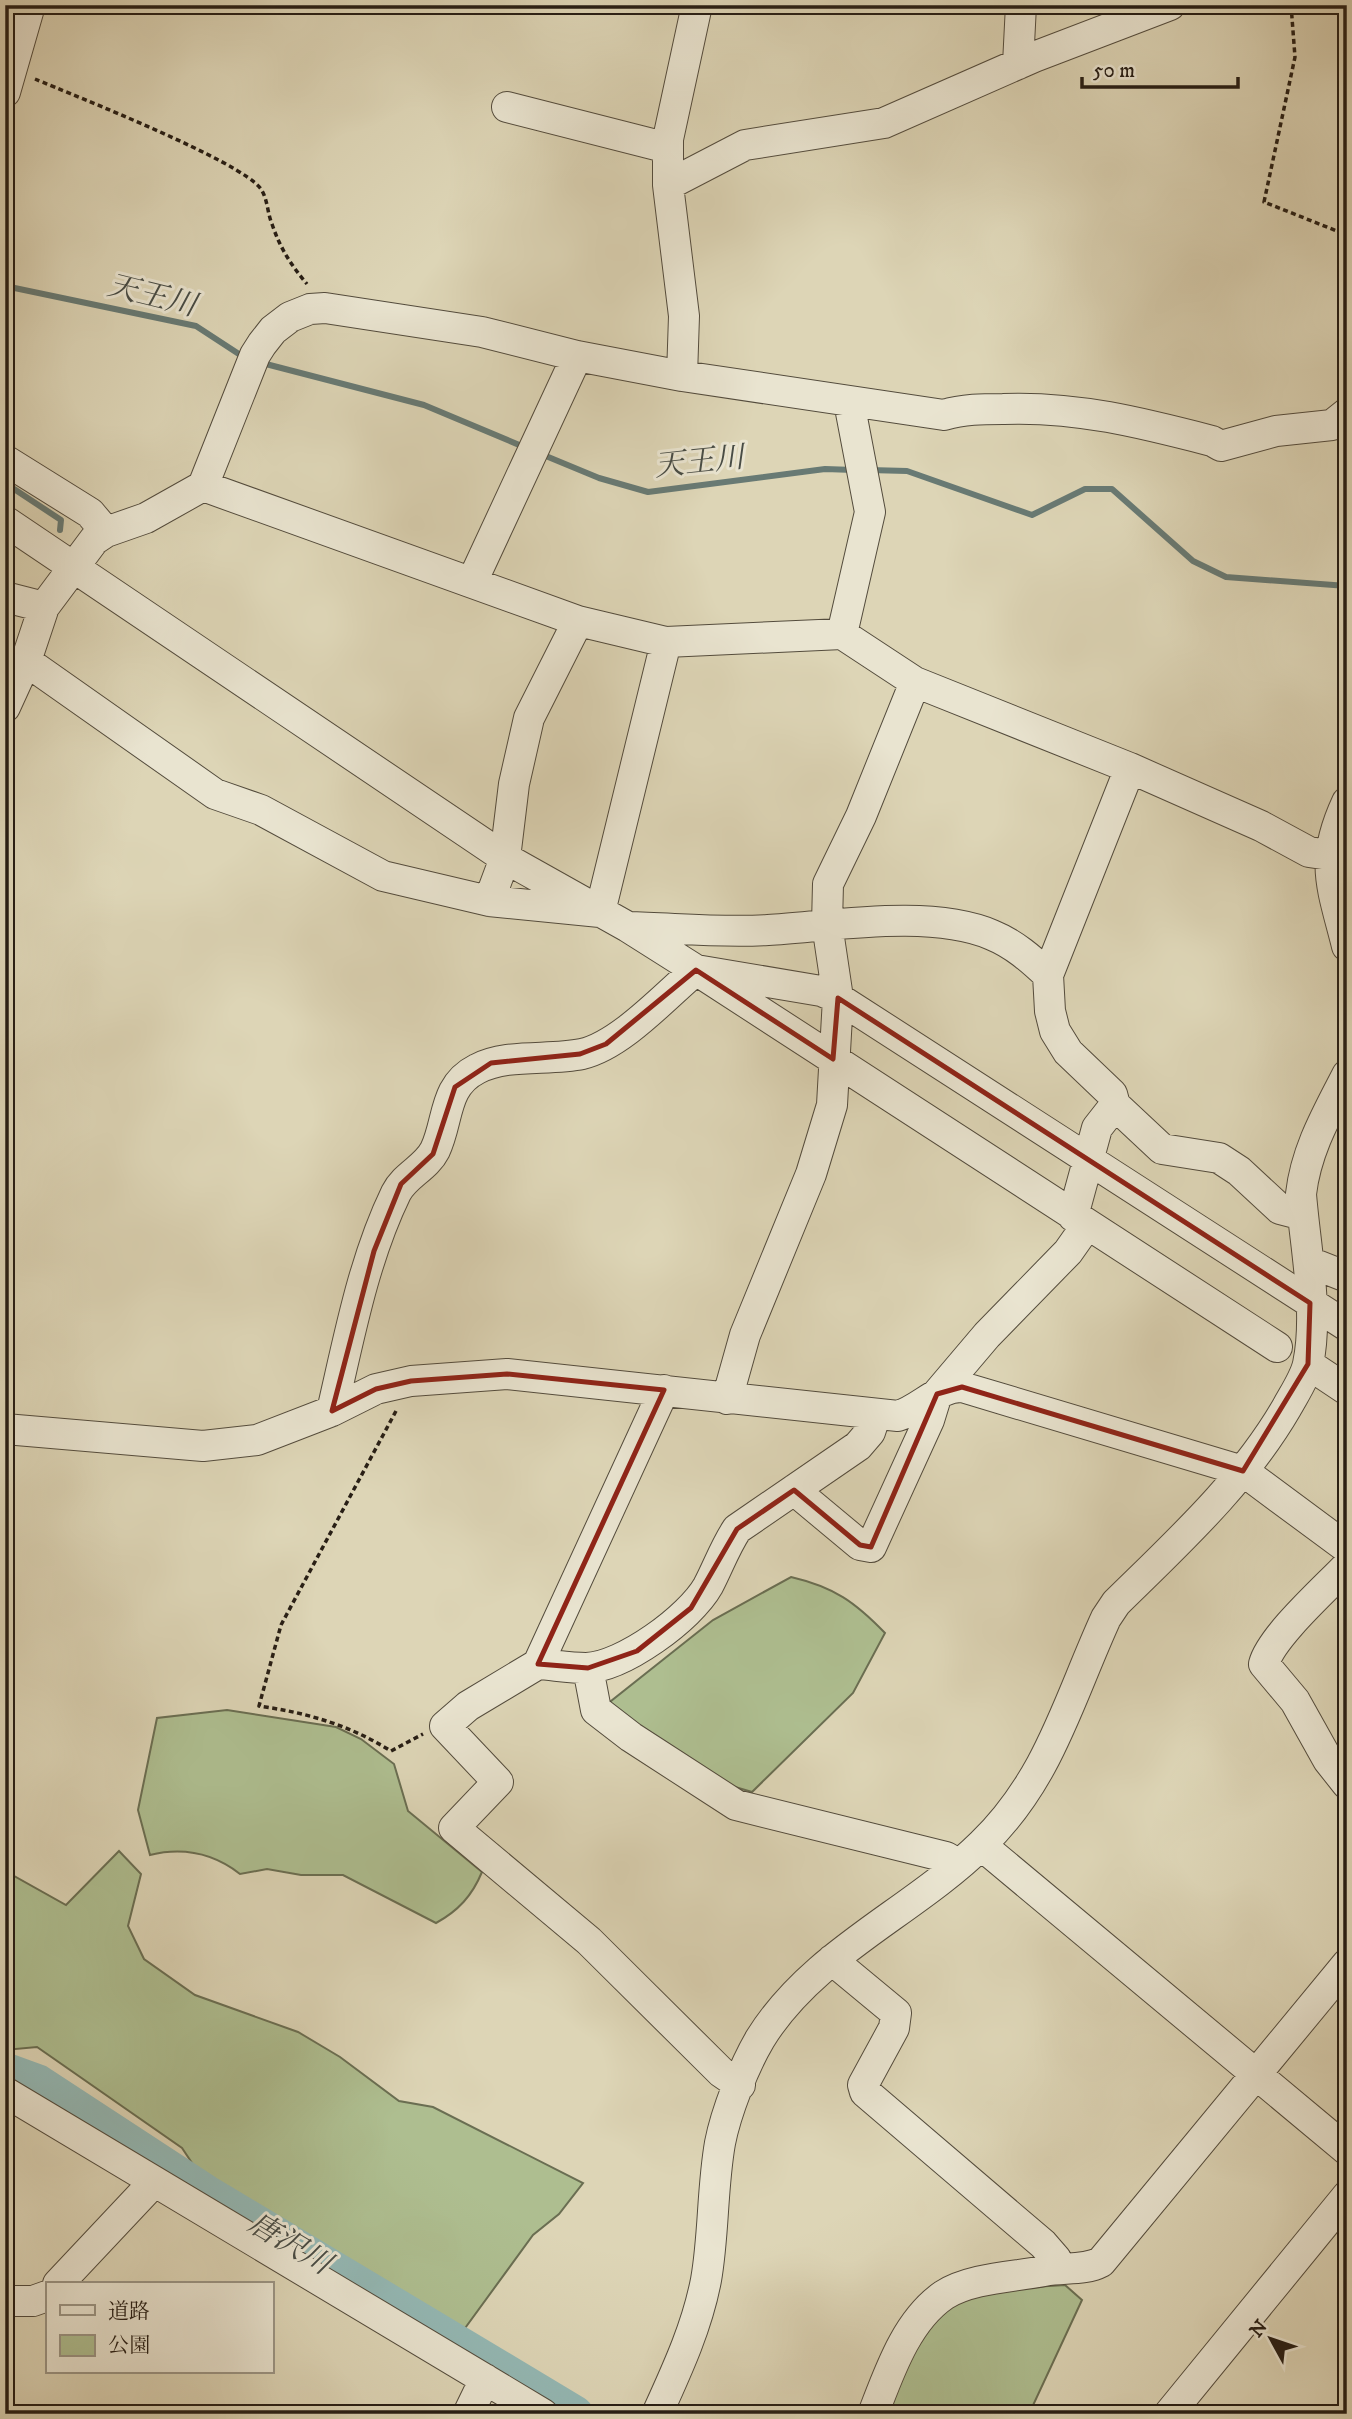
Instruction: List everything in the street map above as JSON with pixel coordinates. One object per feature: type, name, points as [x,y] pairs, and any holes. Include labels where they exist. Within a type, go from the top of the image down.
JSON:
[{"type":"street","points":[[8,79],[30,5]]},
{"type":"street","points":[[682,376],[684,316],[668,186],[668,148],[697,5]]},
{"type":"street","points":[[1018,64],[1021,5]]},
{"type":"street","points":[[668,186],[745,145],[884,122],[1018,64],[1170,5]]},
{"type":"street","points":[[506,107],[668,148]]},
{"type":"street","points":[[5,707],[26,661],[44,607],[94,540],[106,532],[146,518],[203,486],[262,344],[290,317],[310,309],[325,308],[482,332],[577,356],[682,376],[944,415],[967,410],[1035,408],[1088,412],[1140,422],[1212,441],[1221,446],[1276,431],[1332,425],[1347,413]]},
{"type":"street","points":[[472,582],[577,356]]},
{"type":"street","points":[[842,634],[870,512],[849,402]]},
{"type":"street","points":[[5,460],[90,513],[106,532]]},
{"type":"street","points":[[203,486],[578,621],[666,642],[842,634],[915,682],[1129,768],[1261,826],[1309,852],[1336,873]]},
{"type":"street","points":[[5,521],[75,565],[505,858],[628,927],[696,970],[1277,1347]]},
{"type":"street","points":[[5,597],[44,607]]},
{"type":"street","points":[[489,901],[505,858],[514,784],[529,718],[578,621]]},
{"type":"street","points":[[600,912],[666,642]]},
{"type":"street","points":[[26,661],[215,794],[261,810],[383,876],[489,901],[600,912]]},
{"type":"street","points":[[727,1399],[744,1335],[811,1174],[832,1105],[838,998],[827,924],[828,884],[860,816],[915,682]]},
{"type":"street","points":[[1129,768],[1048,975],[1050,1011],[1055,1031],[1068,1052],[1112,1094],[1115,1105],[1162,1149],[1219,1158],[1239,1171],[1280,1209],[1303,1215]]},
{"type":"street","points":[[1347,802],[1334,829],[1336,873],[1347,946]]},
{"type":"street","points":[[628,927],[766,931],[870,920],[962,927],[991,934],[1023,951],[1048,975]]},
{"type":"street","points":[[332,1412],[362,1285],[374,1251],[401,1184],[433,1154],[449,1097],[455,1087],[476,1069],[491,1063],[580,1054],[606,1044],[696,970],[821,991],[838,998],[1347,1326]]},
{"type":"street","points":[[657,2414],[697,2317],[706,2278],[720,2143],[740,2085],[760,2039],[789,2001],[832,1960],[981,1845],[1032,1785],[1100,1631],[1116,1603],[1204,1517],[1243,1471],[1280,1419],[1308,1364],[1309,1262],[1301,1194],[1307,1157],[1347,1075]]},
{"type":"street","points":[[794,1490],[859,1545],[871,1547],[929,1420],[937,1394],[986,1335],[1068,1251],[1080,1220],[1097,1128],[1115,1105]]},
{"type":"street","points":[[1309,1262],[1347,1277]]},
{"type":"street","points":[[1308,1364],[1347,1390]]},
{"type":"street","points":[[5,1429],[202,1446],[257,1440],[332,1412],[376,1389],[411,1381],[506,1374],[898,1416],[911,1412],[945,1389],[962,1387],[1243,1471],[1347,1548]]},
{"type":"street","points":[[664,1390],[538,1664],[477,1700],[445,1727],[498,1782],[454,1828],[589,1941],[721,2072],[740,2085]]},
{"type":"street","points":[[538,1664],[588,1668],[637,1651],[691,1608],[707,1588],[725,1546],[737,1529],[858,1446],[870,1432],[876,1414]]},
{"type":"street","points":[[1347,1566],[1288,1628],[1266,1655],[1264,1664],[1294,1701],[1328,1760],[1347,1784]]},
{"type":"street","points":[[588,1668],[596,1710],[631,1737],[736,1805],[946,1857],[958,1864]]},
{"type":"street","points":[[981,1845],[1347,2150]]},
{"type":"street","points":[[832,1960],[896,2013],[894,2028],[867,2077],[865,2092],[1043,2244],[1056,2259],[1056,2269]]},
{"type":"street","points":[[873,2414],[892,2364],[919,2321],[944,2295],[967,2286],[1056,2269],[1092,2267],[1101,2262],[1347,1964]]},
{"type":"street","points":[[5,2092],[543,2414]]},
{"type":"street","points":[[60,2282],[153,2183]]},
{"type":"street","points":[[1169,2414],[1347,2196]]},
{"type":"street","points":[[5,2301],[33,2301],[46,2296]]},
{"type":"street","points":[[468,2414],[485,2379]]},
{"type":"path","points":[[1291,5],[1295,57],[1264,202],[1347,235]]},
{"type":"path","points":[[8,79],[136,122],[251,180],[267,201],[271,222],[287,260],[325,308]]},
{"type":"path","points":[[411,1381],[281,1625],[260,1706],[328,1720],[362,1732],[391,1751],[445,1727]]},
{"type":"highlighted area","points":[[696,970],[833,1059],[838,998],[1310,1303],[1308,1364],[1243,1471],[962,1387],[937,1394],[871,1547],[860,1545],[794,1490],[737,1529],[691,1608],[637,1651],[588,1668],[538,1664],[664,1390],[507,1374],[411,1381],[376,1389],[332,1411],[374,1251],[401,1184],[433,1154],[455,1087],[491,1063],[580,1054],[606,1044]]},
{"type":"green space","points":[[791,1577],[843,1597],[885,1633],[853,1693],[752,1792],[705,1778],[601,1709],[713,1620]]},
{"type":"green space","points":[[227,1710],[336,1727],[361,1739],[394,1764],[408,1811],[482,1872],[469,1896],[458,1908],[436,1923],[343,1875],[301,1875],[267,1869],[240,1874],[219,1861],[197,1854],[174,1852],[150,1855],[138,1810],[157,1718]]},
{"type":"green space","points":[[119,1851],[141,1874],[128,1926],[144,1959],[195,1995],[298,2032],[340,2057],[399,2101],[433,2107],[583,2183],[559,2214],[533,2235],[460,2335],[339,2274],[220,2205],[182,2148],[37,2047],[5,2050],[5,1871],[66,1905]]},
{"type":"green space","points":[[1065,2285],[1082,2300],[1029,2414],[879,2414],[893,2376],[954,2296],[985,2290]]},
{"type":"waterway","name":"天王川","points":[[5,286],[196,326],[245,358]]},
{"type":"waterway","name":"天王川","points":[[262,363],[424,405],[524,447]]},
{"type":"waterway","name":"天王川","points":[[541,454],[599,478],[648,492],[825,469],[854,470]]},
{"type":"waterway","name":"天王川","points":[[869,470],[907,471],[1032,515],[1085,489],[1112,489],[1193,561],[1226,577],[1347,586]]},
{"type":"waterway","points":[[5,483],[61,520],[60,530]]},
{"type":"waterway","name":"唐沢川","points":[[5,2071],[38,2083],[206,2193],[575,2414]]}]
